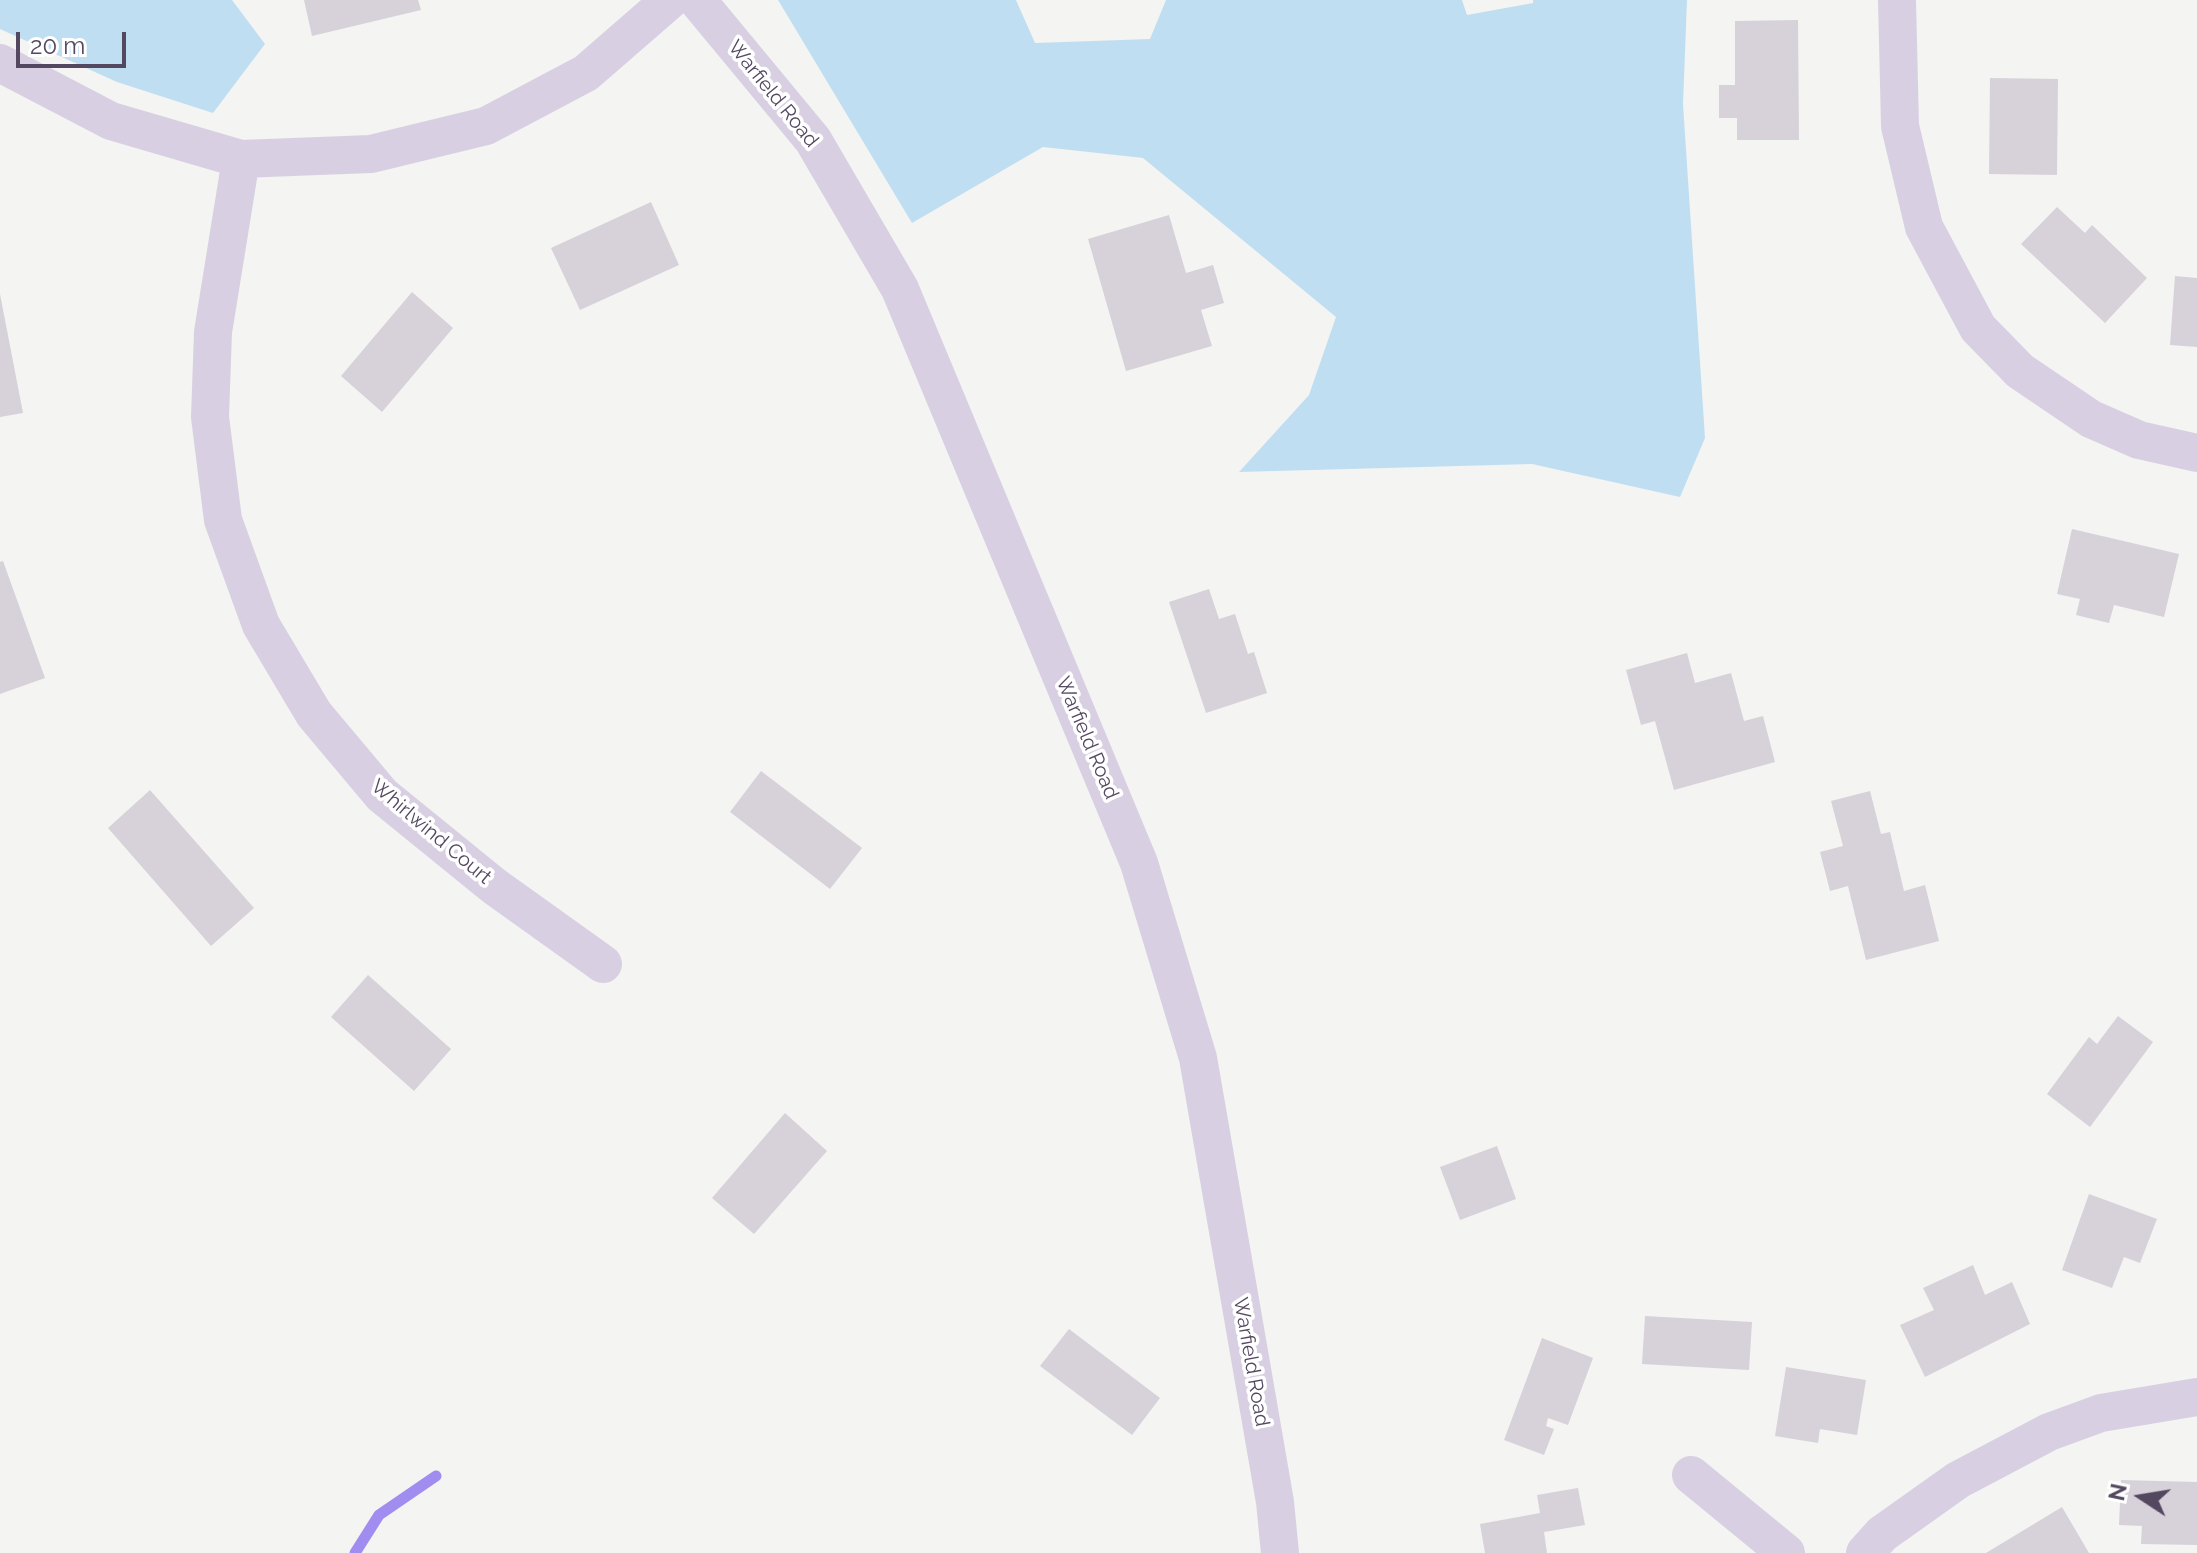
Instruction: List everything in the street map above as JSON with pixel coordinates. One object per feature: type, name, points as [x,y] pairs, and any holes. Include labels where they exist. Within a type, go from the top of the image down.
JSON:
[{"type":"street","points":[[0,63],[111,121],[241,159],[371,154],[486,126],[586,73],[670,0]]},
{"type":"street","name":"Warfield Road","points":[[697,0],[813,140],[900,289],[1139,863],[1198,1058],[1275,1502],[1280,1553]]},
{"type":"street","points":[[1897,0],[1900,126],[1924,227],[1978,328],[2020,371],[2091,419],[2139,440],[2197,453]]},
{"type":"street","name":"Whirlwind Court","points":[[241,159],[213,332],[210,417],[223,520],[261,625],[314,714],[382,795],[494,886],[603,964]]},
{"type":"street","points":[[1865,1553],[1882,1534],[1958,1480],[2049,1432],[2101,1413],[2197,1397]]},
{"type":"street","points":[[1691,1475],[1786,1553]]},
{"type":"shaded area","points":[[0,0],[232,0],[265,44],[213,113],[117,82],[0,29]]},
{"type":"shaded area","points":[[778,0],[1016,0],[1035,43],[1150,39],[1166,0],[1462,0],[1467,15],[1533,3],[1533,0],[1687,0],[1683,104],[1705,438],[1680,497],[1532,464],[1239,472],[1309,395],[1336,317],[1143,158],[1043,147],[912,223]]},
{"type":"building","points":[[304,0],[418,0],[421,10],[312,36]]},
{"type":"building","points":[[1798,20],[1799,140],[1737,140],[1737,118],[1719,118],[1719,85],[1735,85],[1735,21]]},
{"type":"building","points":[[1990,78],[2058,79],[2057,175],[1989,174]]},
{"type":"building","points":[[651,202],[679,265],[580,310],[551,248]]},
{"type":"building","points":[[2057,207],[2085,233],[2092,225],[2147,278],[2105,323],[2021,244]]},
{"type":"building","points":[[1169,215],[1186,273],[1213,265],[1224,303],[1201,310],[1212,346],[1126,371],[1088,239]]},
{"type":"building","points":[[2175,276],[2197,278],[2197,347],[2170,345]]},
{"type":"building","points":[[412,292],[453,328],[382,412],[341,376]]},
{"type":"building","points":[[0,294],[23,413],[0,417]]},
{"type":"building","points":[[2072,529],[2179,554],[2164,617],[2114,605],[2109,623],[2076,615],[2080,599],[2057,594]]},
{"type":"building","points":[[3,561],[45,678],[0,694],[0,562]]},
{"type":"building","points":[[1209,589],[1219,619],[1235,614],[1248,654],[1254,652],[1267,693],[1206,713],[1169,602]]},
{"type":"building","points":[[1687,653],[1695,683],[1731,673],[1744,721],[1763,716],[1775,762],[1674,790],[1655,721],[1641,725],[1626,670]]},
{"type":"building","points":[[761,771],[862,848],[830,889],[730,812]]},
{"type":"building","points":[[150,790],[254,908],[211,946],[108,828]]},
{"type":"building","points":[[1870,791],[1881,834],[1890,832],[1904,891],[1925,885],[1939,941],[1866,960],[1848,886],[1830,891],[1820,852],[1843,846],[1831,801]]},
{"type":"building","points":[[368,975],[451,1049],[414,1091],[331,1017]]},
{"type":"building","points":[[2118,1016],[2153,1042],[2090,1127],[2047,1094],[2089,1037],[2097,1044]]},
{"type":"building","points":[[785,1113],[827,1151],[754,1234],[712,1198]]},
{"type":"building","points":[[1497,1146],[1516,1199],[1460,1220],[1440,1167]]},
{"type":"building","points":[[2089,1194],[2157,1219],[2140,1263],[2124,1257],[2112,1288],[2062,1270]]},
{"type":"building","points":[[1973,1265],[1985,1295],[2012,1282],[2030,1324],[1925,1377],[1900,1325],[1934,1310],[1923,1288]]},
{"type":"building","points":[[1645,1316],[1752,1322],[1749,1370],[1642,1364]]},
{"type":"building","points":[[1069,1329],[1160,1398],[1132,1435],[1040,1366]]},
{"type":"building","points":[[1542,1338],[1593,1358],[1568,1425],[1548,1418],[1546,1426],[1554,1429],[1544,1455],[1504,1440]]},
{"type":"building","points":[[1786,1367],[1866,1380],[1857,1435],[1820,1429],[1818,1443],[1775,1436]]},
{"type":"building","points":[[2121,1480],[2197,1482],[2197,1545],[2141,1544],[2142,1526],[2119,1525]]},
{"type":"building","points":[[1578,1488],[1585,1525],[1544,1532],[1547,1553],[1485,1553],[1480,1524],[1540,1513],[1537,1495]]},
{"type":"building","points":[[2062,1507],[2089,1553],[1986,1553]]},
{"type":"waterway","points":[[355,1553],[379,1515],[436,1476]]}]
